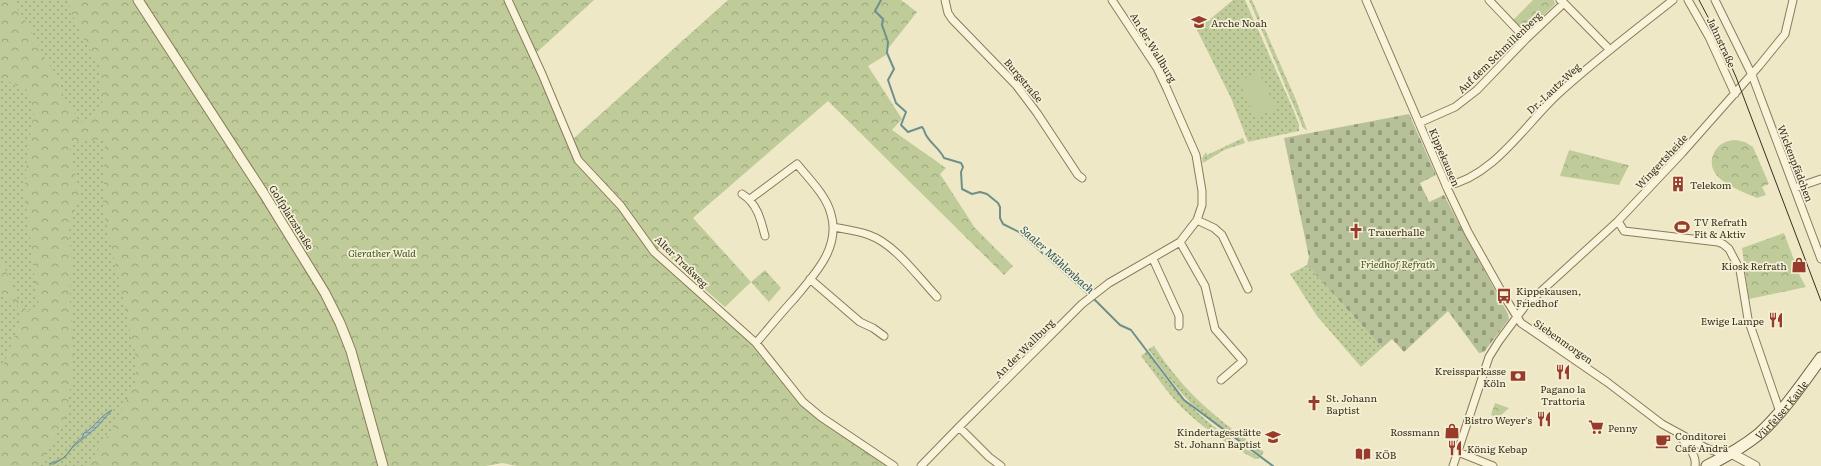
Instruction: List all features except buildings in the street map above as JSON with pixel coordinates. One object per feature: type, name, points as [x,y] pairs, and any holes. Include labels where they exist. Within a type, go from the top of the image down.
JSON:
[{"type":"main road","name":"Vürfelser Kaule","points":[[1707,466],[1731,453],[1758,434],[1780,412],[1821,358]]},
{"type":"street","name":"Golfplatzstraße","points":[[138,0],[276,213],[325,293],[340,323],[351,351],[383,466]]},
{"type":"street","name":"Alter Traßweg","points":[[508,0],[531,49],[578,160],[621,206],[654,252],[756,343],[803,402],[821,417],[894,466]]},
{"type":"street","name":"Burgstraße","points":[[945,0],[948,12],[952,19],[1016,85],[1037,113],[1078,175],[1082,178]]},
{"type":"street","name":"An der Wallburg","points":[[921,466],[958,427],[1096,293],[1109,283],[1153,259],[1180,242],[1197,220],[1202,205],[1202,191],[1196,155],[1157,68],[1112,0]]},
{"type":"street","name":"Kippekausen","points":[[1366,0],[1446,186],[1468,232],[1517,317]]},
{"type":"street","points":[[1489,0],[1526,39]]},
{"type":"street","name":"Dr.-Lautz-Weg","points":[[1446,186],[1455,184],[1480,172],[1557,95],[1610,50],[1673,0]]},
{"type":"street","name":"Jahnstraße","points":[[1688,0],[1709,37],[1735,94]]},
{"type":"street","name":"Wickenpfädchen","points":[[1715,0],[1752,75],[1821,259]]},
{"type":"street","name":"Wingertsheide","points":[[1517,317],[1535,296],[1618,221],[1752,75],[1785,34],[1793,0]]},
{"type":"street","points":[[1562,1],[1610,50]]},
{"type":"street","name":"Auf dem Schmillenberg","points":[[1419,123],[1455,108],[1477,90],[1562,1]]},
{"type":"street","points":[[750,199],[797,164],[826,200],[831,214],[833,227],[828,252],[820,269],[756,343]]},
{"type":"street","points":[[1795,188],[1821,179]]},
{"type":"street","points":[[742,194],[750,199],[759,216],[765,236]]},
{"type":"street","points":[[1197,220],[1214,228],[1222,235],[1248,289]]},
{"type":"street","points":[[1618,221],[1624,231],[1718,242],[1727,246],[1740,270],[1748,320],[1780,412]]},
{"type":"street","points":[[833,227],[870,235],[880,240],[898,253],[905,263],[937,297]]},
{"type":"street","points":[[1180,242],[1205,286],[1215,328],[1243,360],[1221,380]]},
{"type":"street","points":[[1153,259],[1179,316],[1179,326]]},
{"type":"street","points":[[810,280],[860,322],[873,328],[884,336]]},
{"type":"street","points":[[1453,466],[1489,357],[1517,317]]},
{"type":"street","name":"Siebenmorgen","points":[[1517,317],[1528,329],[1606,382],[1662,424],[1717,452],[1731,453]]},
{"type":"street","points":[[958,427],[989,457],[1001,466]]},
{"type":"street","name":"Siebenmorgen","points":[[1676,432],[1692,453],[1695,459],[1695,466]]},
{"type":"street","points":[[1458,452],[1494,466]]},
{"type":"street","points":[[1731,453],[1755,466]]},
{"type":"green space","points":[[0,0],[98,0],[153,366],[107,466],[0,466]]},
{"type":"green space","name":"Gierather Wald","points":[[0,0],[11,0],[30,28],[43,55],[57,76],[64,96],[80,123],[103,108],[100,90],[99,65],[83,38],[70,9],[69,0],[504,0],[510,7],[574,161],[617,203],[650,254],[749,338],[804,408],[886,466],[517,466],[502,463],[486,466],[87,466],[112,430],[136,380],[135,352],[103,209],[105,139],[69,143],[80,195],[69,227],[71,259],[70,302],[73,331],[72,377],[66,416],[45,457],[37,466],[0,466],[0,373],[20,322],[18,305],[0,292],[0,256],[17,298],[27,311],[38,307],[25,196],[27,153],[34,111],[26,89],[0,78]]},
{"type":"green space","points":[[512,0],[594,0],[536,53]]},
{"type":"green space","points":[[728,0],[901,0],[917,12],[887,50],[886,55],[868,66],[902,119],[892,130],[946,168],[940,174],[975,228],[1013,266],[1004,275],[828,101],[693,218],[751,282],[725,307],[660,248],[657,250],[580,157],[573,139]]},
{"type":"green space","points":[[1233,0],[1245,0],[1293,109],[1299,125],[1299,131],[1248,142],[1231,98],[1197,30]]},
{"type":"green space","points":[[1249,0],[1252,0],[1296,100],[1307,130],[1303,128]]},
{"type":"green space","points":[[1533,0],[1554,0],[1555,4],[1527,32],[1523,32],[1512,21]]},
{"type":"green space","points":[[1259,72],[1276,109],[1255,118],[1239,81]]},
{"type":"green space","name":"Friedhof Refrath","points":[[1409,114],[1436,175],[1420,183],[1429,202],[1444,195],[1508,314],[1509,319],[1484,352],[1479,353],[1448,311],[1404,352],[1392,339],[1382,348],[1307,265],[1309,257],[1284,138]]},
{"type":"green space","points":[[1243,138],[1245,143],[1224,150],[1203,163],[1202,158],[1206,152],[1207,155]]},
{"type":"green space","points":[[1735,140],[1745,142],[1753,147],[1769,184],[1762,187],[1766,195],[1757,198],[1732,187],[1717,176],[1713,169],[1712,160],[1717,148],[1724,143]]},
{"type":"green space","points":[[1569,150],[1629,165],[1619,185],[1560,176]]},
{"type":"green space","points":[[1784,233],[1800,276],[1806,287],[1749,299],[1742,248]]},
{"type":"green space","points":[[1307,265],[1382,348],[1361,367],[1317,316],[1290,274]]},
{"type":"green space","points":[[765,270],[781,288],[769,302],[751,282]]},
{"type":"green space","points":[[1154,346],[1190,392],[1217,417],[1264,452],[1261,456],[1214,424],[1183,395],[1148,349]]},
{"type":"green space","points":[[1147,351],[1173,387],[1199,414],[1224,434],[1260,458],[1255,459],[1222,440],[1191,416],[1169,393],[1141,356]]},
{"type":"green space","points":[[1495,403],[1509,408],[1498,418],[1491,415]]},
{"type":"water","points":[[112,410],[96,428],[73,447],[65,457],[54,464],[49,464],[63,458],[77,442],[82,438],[84,433]]},
{"type":"waterway","name":"Saaler Mühlenbach","points":[[881,0],[875,11],[883,19],[882,25],[888,42],[887,53],[894,69],[888,80],[896,103],[906,112],[901,125],[908,132],[922,127],[925,134],[944,158],[961,163],[963,167],[961,172],[962,189],[972,194],[980,192],[987,194],[998,203],[1000,207],[1000,218],[1003,224],[1019,232],[1097,302],[1120,325],[1131,330],[1184,400],[1273,466]]},
{"type":"tram line","points":[[1699,0],[1718,36],[1736,77],[1821,301]]},
{"type":"place","name":"Arche Noah","points":[[1199,22]]},
{"type":"place","name":"Telekom","points":[[1678,184]]},
{"type":"place","name":"TV Refrath Fit & Aktiv","points":[[1682,227]]},
{"type":"place","name":"Trauerhalle","points":[[1356,231]]},
{"type":"place","name":"Kiosk Refrath","points":[[1799,265]]},
{"type":"place","name":"Kippekausen, Friedhof","points":[[1504,296]]},
{"type":"place","name":"Ewige Lampe","points":[[1776,320]]},
{"type":"place","name":"Pagano la Trattoria","points":[[1563,372]]},
{"type":"place","name":"Kreissparkasse Köln","points":[[1518,376]]},
{"type":"place","name":"St. Johann Baptist","points":[[1314,403]]},
{"type":"place","name":"Bistro Weyer's","points":[[1544,419]]},
{"type":"place","name":"Penny","points":[[1596,427]]},
{"type":"place","name":"Rossmann","points":[[1452,431]]},
{"type":"place","name":"Kindertagesstätte St. Johann Baptist","points":[[1273,437]]},
{"type":"place","name":"Conditorei Café Andrä","points":[[1663,441]]},
{"type":"place","name":"König Kebap","points":[[1455,448]]},
{"type":"place","name":"KÖB","points":[[1363,454]]}]
